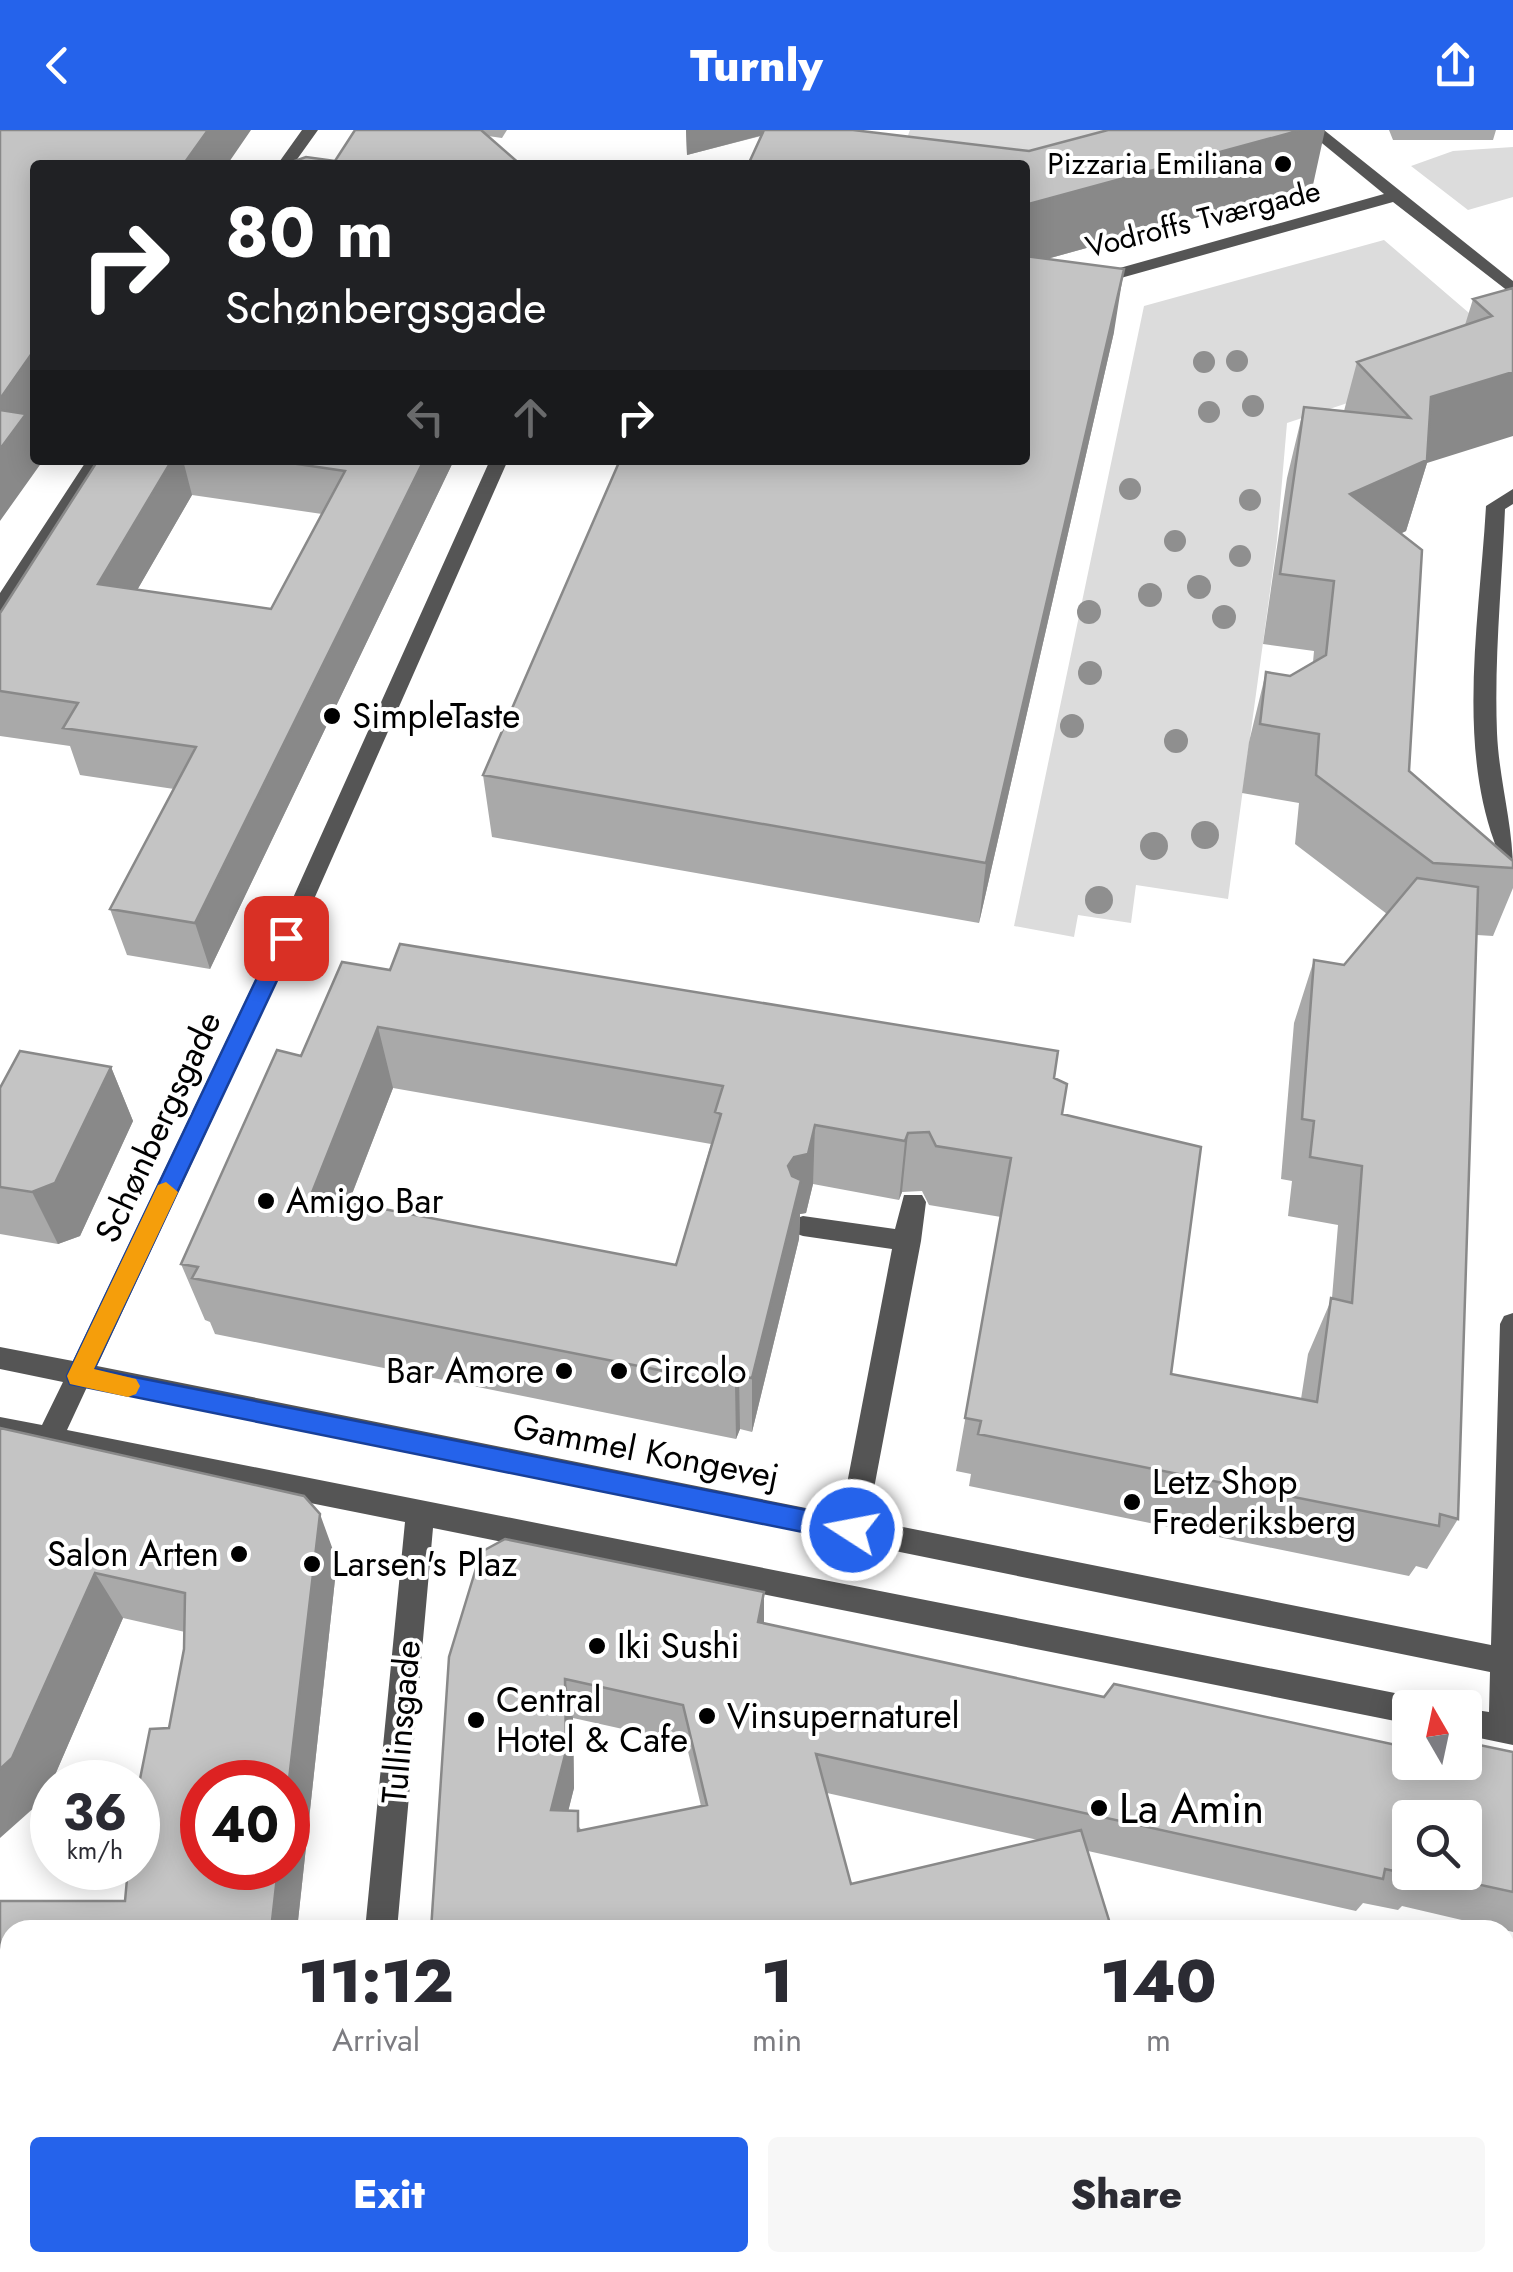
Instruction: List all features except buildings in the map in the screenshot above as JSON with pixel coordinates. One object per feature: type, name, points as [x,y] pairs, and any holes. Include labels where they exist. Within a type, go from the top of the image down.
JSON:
[{"type":"street","points":[[289,160],[310,130]]},
{"type":"street","points":[[1314,130],[1392,197],[1513,290]]},
{"type":"street","name":"Vodroffs Tværgade","points":[[1030,274],[1110,276],[1392,197]]},
{"type":"street","points":[[0,609],[93,465]]},
{"type":"street","name":"Schønbergsgade","points":[[49,1438],[286,938],[497,465]]},
{"type":"street","points":[[1513,495],[1496,506],[1486,773],[1498,831],[1513,863]]},
{"type":"street","points":[[852,1530],[913,1202]]},
{"type":"street","points":[[802,1226],[908,1241]]},
{"type":"street","points":[[1482,1725],[1508,1730],[1513,1324]]},
{"type":"street","name":"Gammel Kongevej","points":[[0,1358],[1508,1662]]},
{"type":"street","points":[[0,1429],[1392,1706]]},
{"type":"street","name":"Tullinsgade","points":[[382,1920],[420,1514]]},
{"type":"shaded area","points":[[910,130],[1155,130],[1030,164],[1030,160],[899,160]]},
{"type":"shaded area","points":[[1513,147],[1513,197],[1468,210],[1411,166],[1453,151]]},
{"type":"shaded area","points":[[1384,240],[1511,349],[1287,423],[1277,540],[1228,899],[1136,885],[1131,923],[1078,915],[1074,937],[1014,926],[1144,306]]},
{"type":"slow traffic","points":[[128,1386],[79,1376],[166,1192]]},
{"type":"place","name":"Pizzaria Emiliana","points":[[1283,164]]},
{"type":"place","name":"SimpleTaste","points":[[332,716]]},
{"type":"place","name":"Amigo Bar","points":[[266,1201]]},
{"type":"place","name":"Bar Amore","points":[[564,1371]]},
{"type":"place","name":"Circolo","points":[[619,1371]]},
{"type":"place","name":"Letz Shop Frederiksberg","points":[[1132,1502]]},
{"type":"place","name":"Salon Arten","points":[[239,1554]]},
{"type":"place","name":"Larsen's Plaz","points":[[312,1564]]},
{"type":"place","name":"Iki Sushi","points":[[597,1646]]},
{"type":"place","name":"Vinsupernaturel","points":[[707,1716]]},
{"type":"place","name":"Central Hotel & Cafe","points":[[476,1720]]},
{"type":"place","name":"La Amin","points":[[1099,1808]]},
{"type":"route","points":[[286,938],[79,1376],[852,1530]]}]
